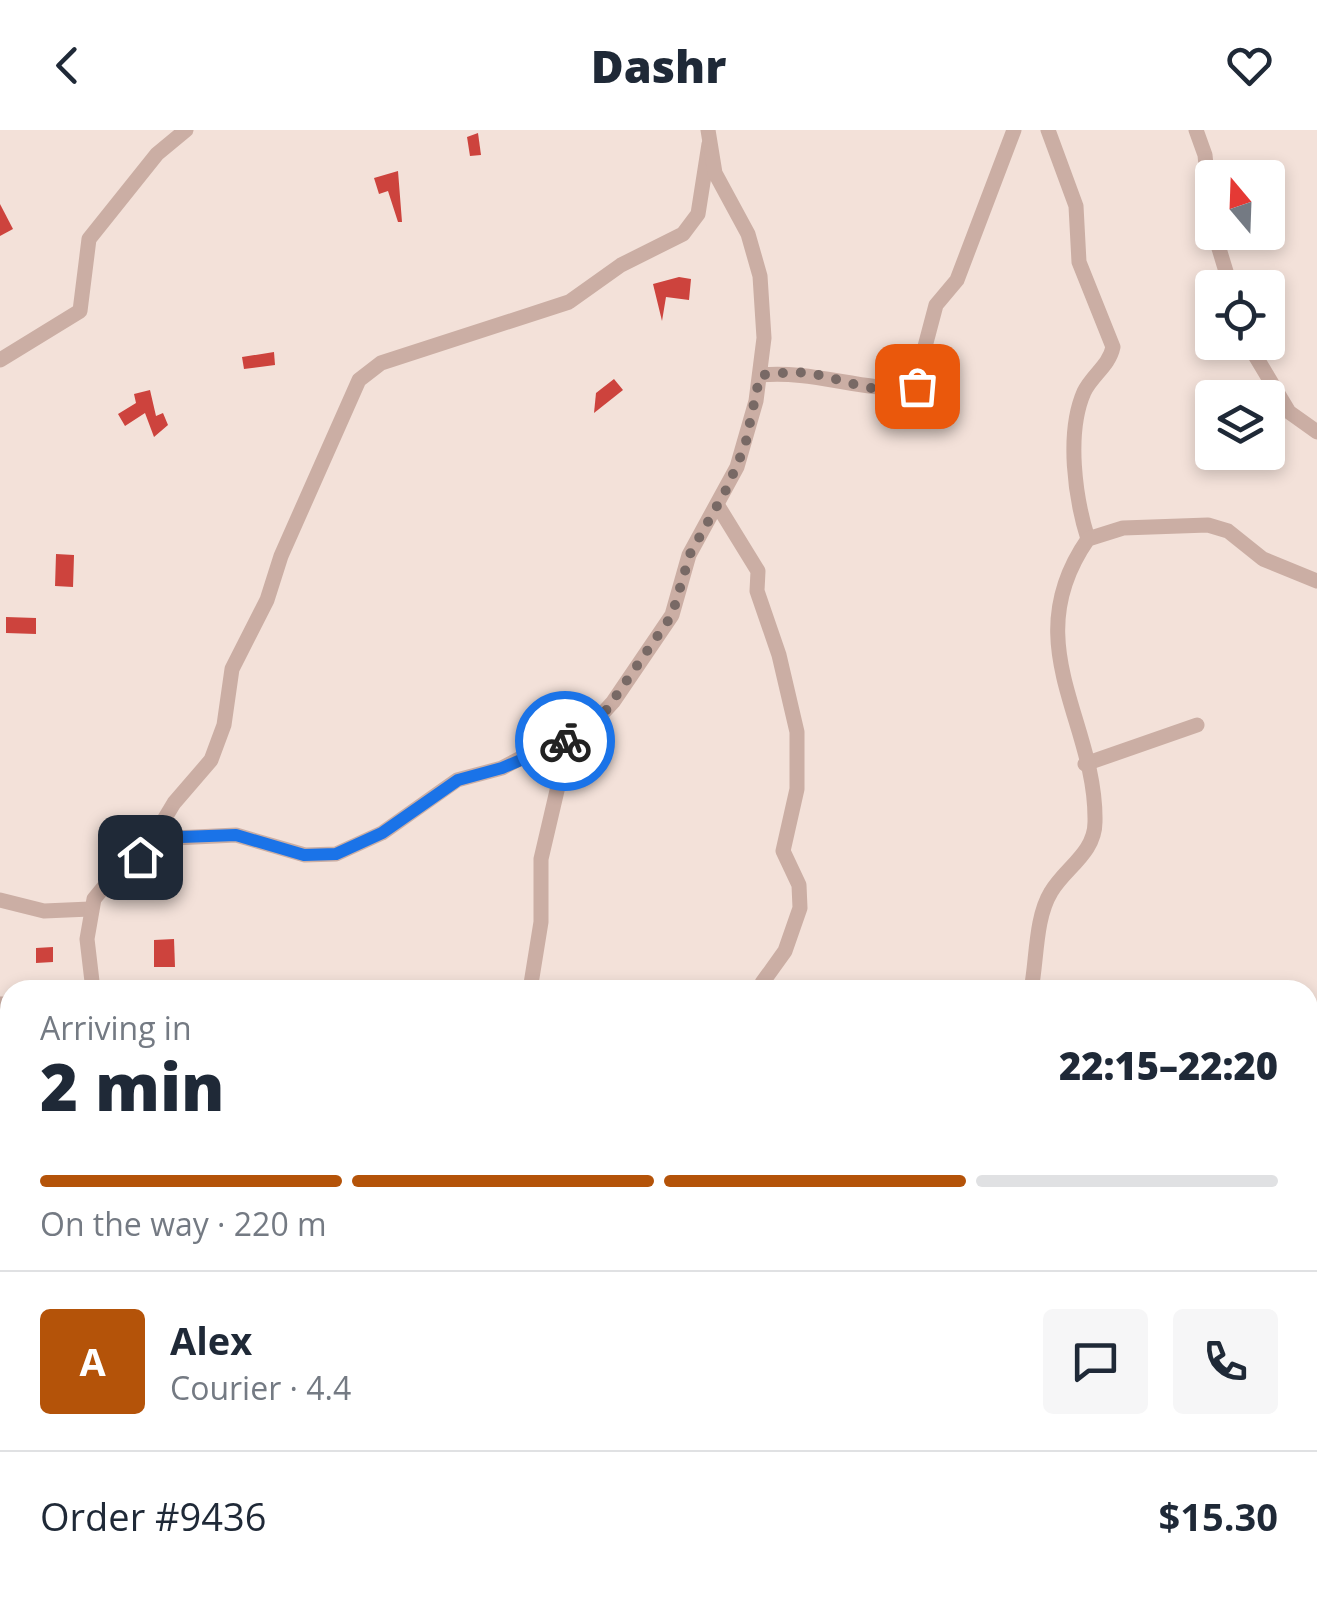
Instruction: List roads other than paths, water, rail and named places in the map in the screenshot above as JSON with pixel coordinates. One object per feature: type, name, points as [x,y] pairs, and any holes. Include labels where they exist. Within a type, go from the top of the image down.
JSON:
[{"type":"street","points":[[0,360],[80,311],[89,238],[120,205],[156,154],[186,130]]},
{"type":"street","points":[[760,375],[808,373],[838,382],[914,388],[936,305],[957,280],[1014,130]]},
{"type":"street","points":[[1033,980],[1049,894],[1092,838],[1095,822],[1086,764],[1065,694],[1058,623],[1066,581],[1088,539],[1076,472],[1079,414],[1084,393],[1113,347],[1079,262],[1076,206],[1048,130]]},
{"type":"street","points":[[1196,130],[1206,160]]},
{"type":"street","points":[[532,980],[541,922],[546,830],[559,782],[579,739],[613,702],[672,615],[690,554],[718,506],[745,446],[760,375],[764,328],[760,276],[748,234],[721,186],[708,137]]},
{"type":"street","points":[[91,980],[87,939],[90,909],[105,883],[140,857],[174,804],[205,771],[217,748],[232,669],[267,600],[281,556],[364,375],[381,363],[464,333],[569,302],[621,264],[682,234],[698,214],[708,137]]},
{"type":"street","points":[[1258,360],[1289,412],[1317,432]]},
{"type":"street","points":[[718,506],[758,571],[758,597],[779,655],[797,732],[797,788],[783,851],[799,885],[800,908],[794,932],[764,980]]},
{"type":"street","points":[[1088,539],[1123,528],[1208,525],[1228,531],[1263,559],[1317,581]]},
{"type":"street","points":[[1086,764],[1197,725]]},
{"type":"street","points":[[154,838],[236,835],[304,855],[336,854],[382,833],[458,780],[502,768],[540,748],[579,739]]},
{"type":"street","points":[[0,900],[44,911],[90,909]]}]
